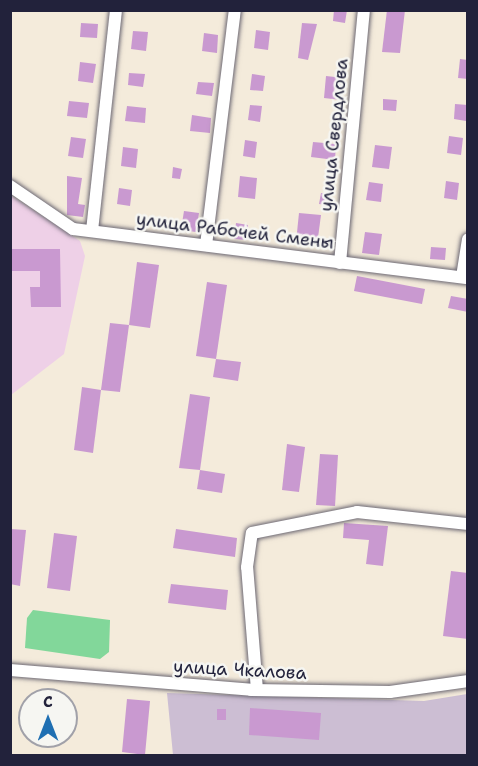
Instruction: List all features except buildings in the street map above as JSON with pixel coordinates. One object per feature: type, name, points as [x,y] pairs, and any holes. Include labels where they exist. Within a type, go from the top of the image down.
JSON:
[{"type":"street","points":[[92,231],[116,10]]},
{"type":"street","points":[[206,245],[235,10]]},
{"type":"street","name":"улица Свердлова","points":[[340,263],[364,10]]},
{"type":"street","name":"улица Рабочей Смены","points":[[10,186],[73,229],[465,278]]},
{"type":"street","points":[[465,278],[468,239]]},
{"type":"street","points":[[257,690],[247,567],[252,533],[357,512],[468,524]]},
{"type":"street","name":"улица Чкалова","points":[[10,670],[257,690],[390,692],[468,681]]},
{"type":"shaded area","points":[[10,195],[80,241],[85,256],[64,354],[11,395]]},
{"type":"shaded area","points":[[167,693],[424,701],[467,694],[467,755],[173,755]]},
{"type":"green space","points":[[33,610],[110,620],[109,652],[100,659],[25,648],[27,618]]}]
